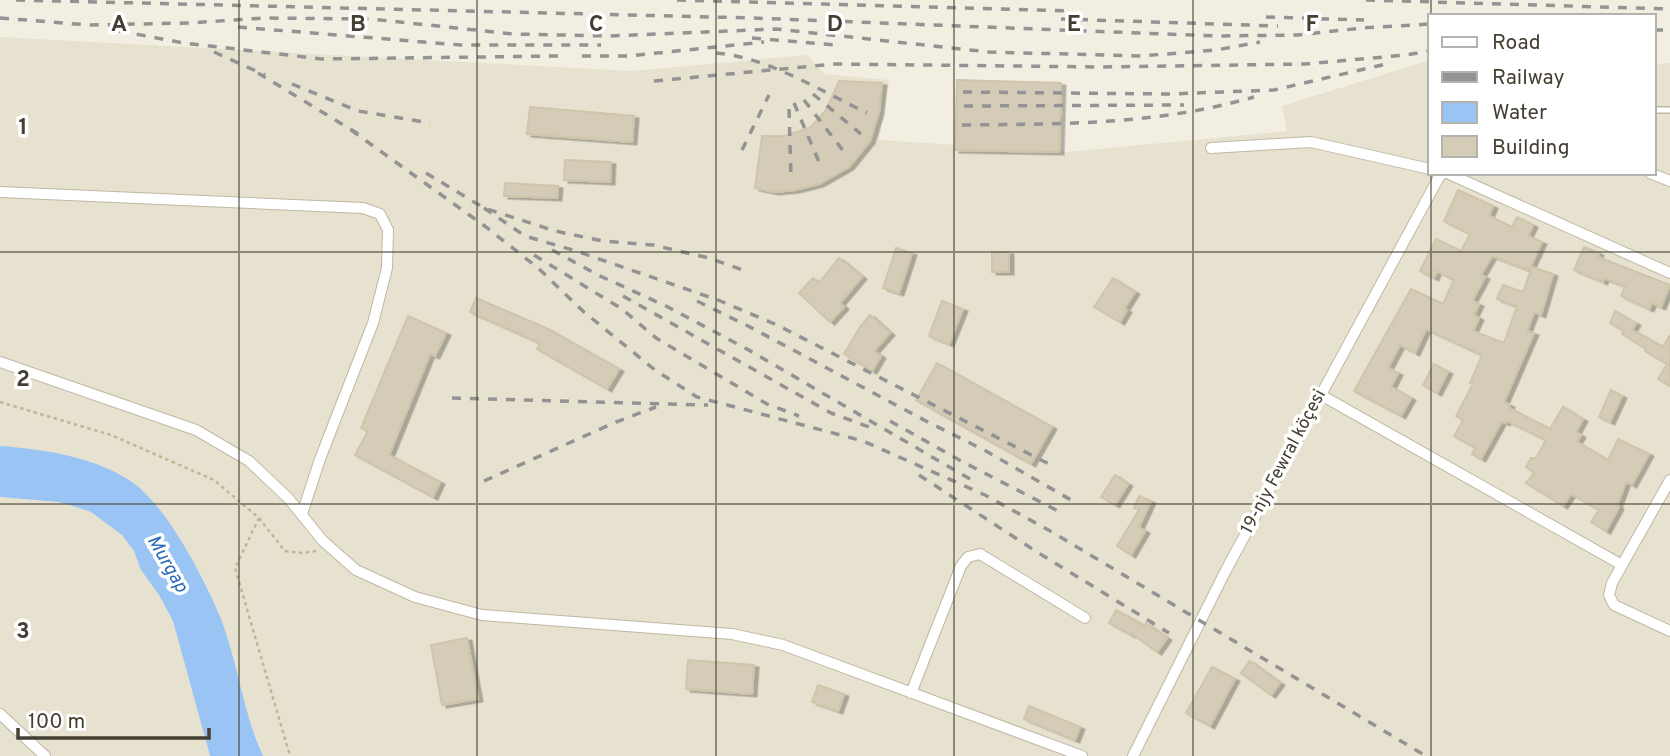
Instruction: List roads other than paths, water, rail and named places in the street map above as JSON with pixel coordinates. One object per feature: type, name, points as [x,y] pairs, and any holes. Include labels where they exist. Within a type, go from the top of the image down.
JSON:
[{"type":"street","points":[[1211,148],[1311,142],[1428,169]]},
{"type":"street","name":"19-njy Fewral köçesi","points":[[1133,756],[1226,570],[1444,175]]},
{"type":"street","points":[[1450,175],[1670,273]]},
{"type":"street","points":[[0,192],[363,208],[380,214],[388,230],[387,268],[373,323],[320,459],[302,514]]},
{"type":"street","points":[[0,362],[196,430],[249,461],[288,498],[332,548],[356,569],[415,597],[482,615],[732,634],[783,645],[1082,756]]},
{"type":"street","points":[[1321,395],[1622,565]]},
{"type":"street","points":[[1670,480],[1609,589],[1614,605],[1670,631]]},
{"type":"street","points":[[911,693],[961,566],[968,557],[980,554],[1085,618]]},
{"type":"street","points":[[0,713],[45,756]]},
{"type":"water","name":"Murgap","points":[[0,446],[51,452],[102,466],[132,482],[158,508],[184,545],[221,619],[250,722],[263,756],[210,756],[173,621],[141,570],[134,551],[122,535],[91,512],[58,502],[0,497]]},
{"type":"railway","points":[[16,0],[753,18],[1217,36],[1298,35],[1428,24]]},
{"type":"railway","points":[[677,0],[1073,11]]},
{"type":"railway","points":[[1366,0],[1670,9]]},
{"type":"railway","points":[[1266,17],[1364,20]]},
{"type":"railway","points":[[0,18],[89,25],[264,18],[371,19],[513,34],[610,36],[776,29],[989,52],[1141,56],[1216,50],[1260,42]]},
{"type":"railway","points":[[1061,19],[1278,26]]},
{"type":"railway","points":[[238,27],[461,45],[601,45]]},
{"type":"railway","points":[[1656,30],[1670,30]]},
{"type":"railway","points":[[119,31],[184,43],[322,59],[558,56]]},
{"type":"railway","points":[[752,38],[835,45]]},
{"type":"railway","points":[[582,56],[628,56],[764,42]]},
{"type":"railway","points":[[654,81],[835,64],[1103,67],[1305,64],[1428,51]]},
{"type":"railway","points":[[214,52],[265,75]]},
{"type":"railway","points":[[716,53],[774,68],[867,113]]},
{"type":"railway","points":[[963,92],[1170,94],[1274,90],[1386,64]]},
{"type":"railway","points":[[258,73],[360,135]]},
{"type":"railway","points":[[292,84],[358,111],[430,123]]},
{"type":"railway","points":[[813,94],[861,134]]},
{"type":"railway","points":[[742,150],[769,95]]},
{"type":"railway","points":[[962,125],[1073,123],[1145,118],[1254,97]]},
{"type":"railway","points":[[804,100],[845,153]]},
{"type":"railway","points":[[794,103],[822,169]]},
{"type":"railway","points":[[964,106],[1184,105]]},
{"type":"railway","points":[[789,109],[791,179]]},
{"type":"railway","points":[[351,130],[486,227],[538,268],[584,312],[655,370],[697,397],[863,441],[985,495],[1052,532],[1426,756]]},
{"type":"railway","points":[[426,173],[484,208],[555,231],[603,241],[653,245],[709,258],[743,270]]},
{"type":"railway","points":[[484,208],[525,236],[718,300],[777,325],[1049,464]]},
{"type":"railway","points":[[552,250],[747,349],[975,482]]},
{"type":"railway","points":[[534,255],[622,309],[656,338],[767,404],[799,416]]},
{"type":"railway","points":[[623,296],[831,413],[869,427]]},
{"type":"railway","points":[[697,301],[986,451],[1071,500]]},
{"type":"railway","points":[[452,398],[708,405]]},
{"type":"railway","points":[[484,481],[656,407]]},
{"type":"railway","points":[[890,421],[1060,512]]},
{"type":"railway","points":[[919,475],[1169,633]]}]
